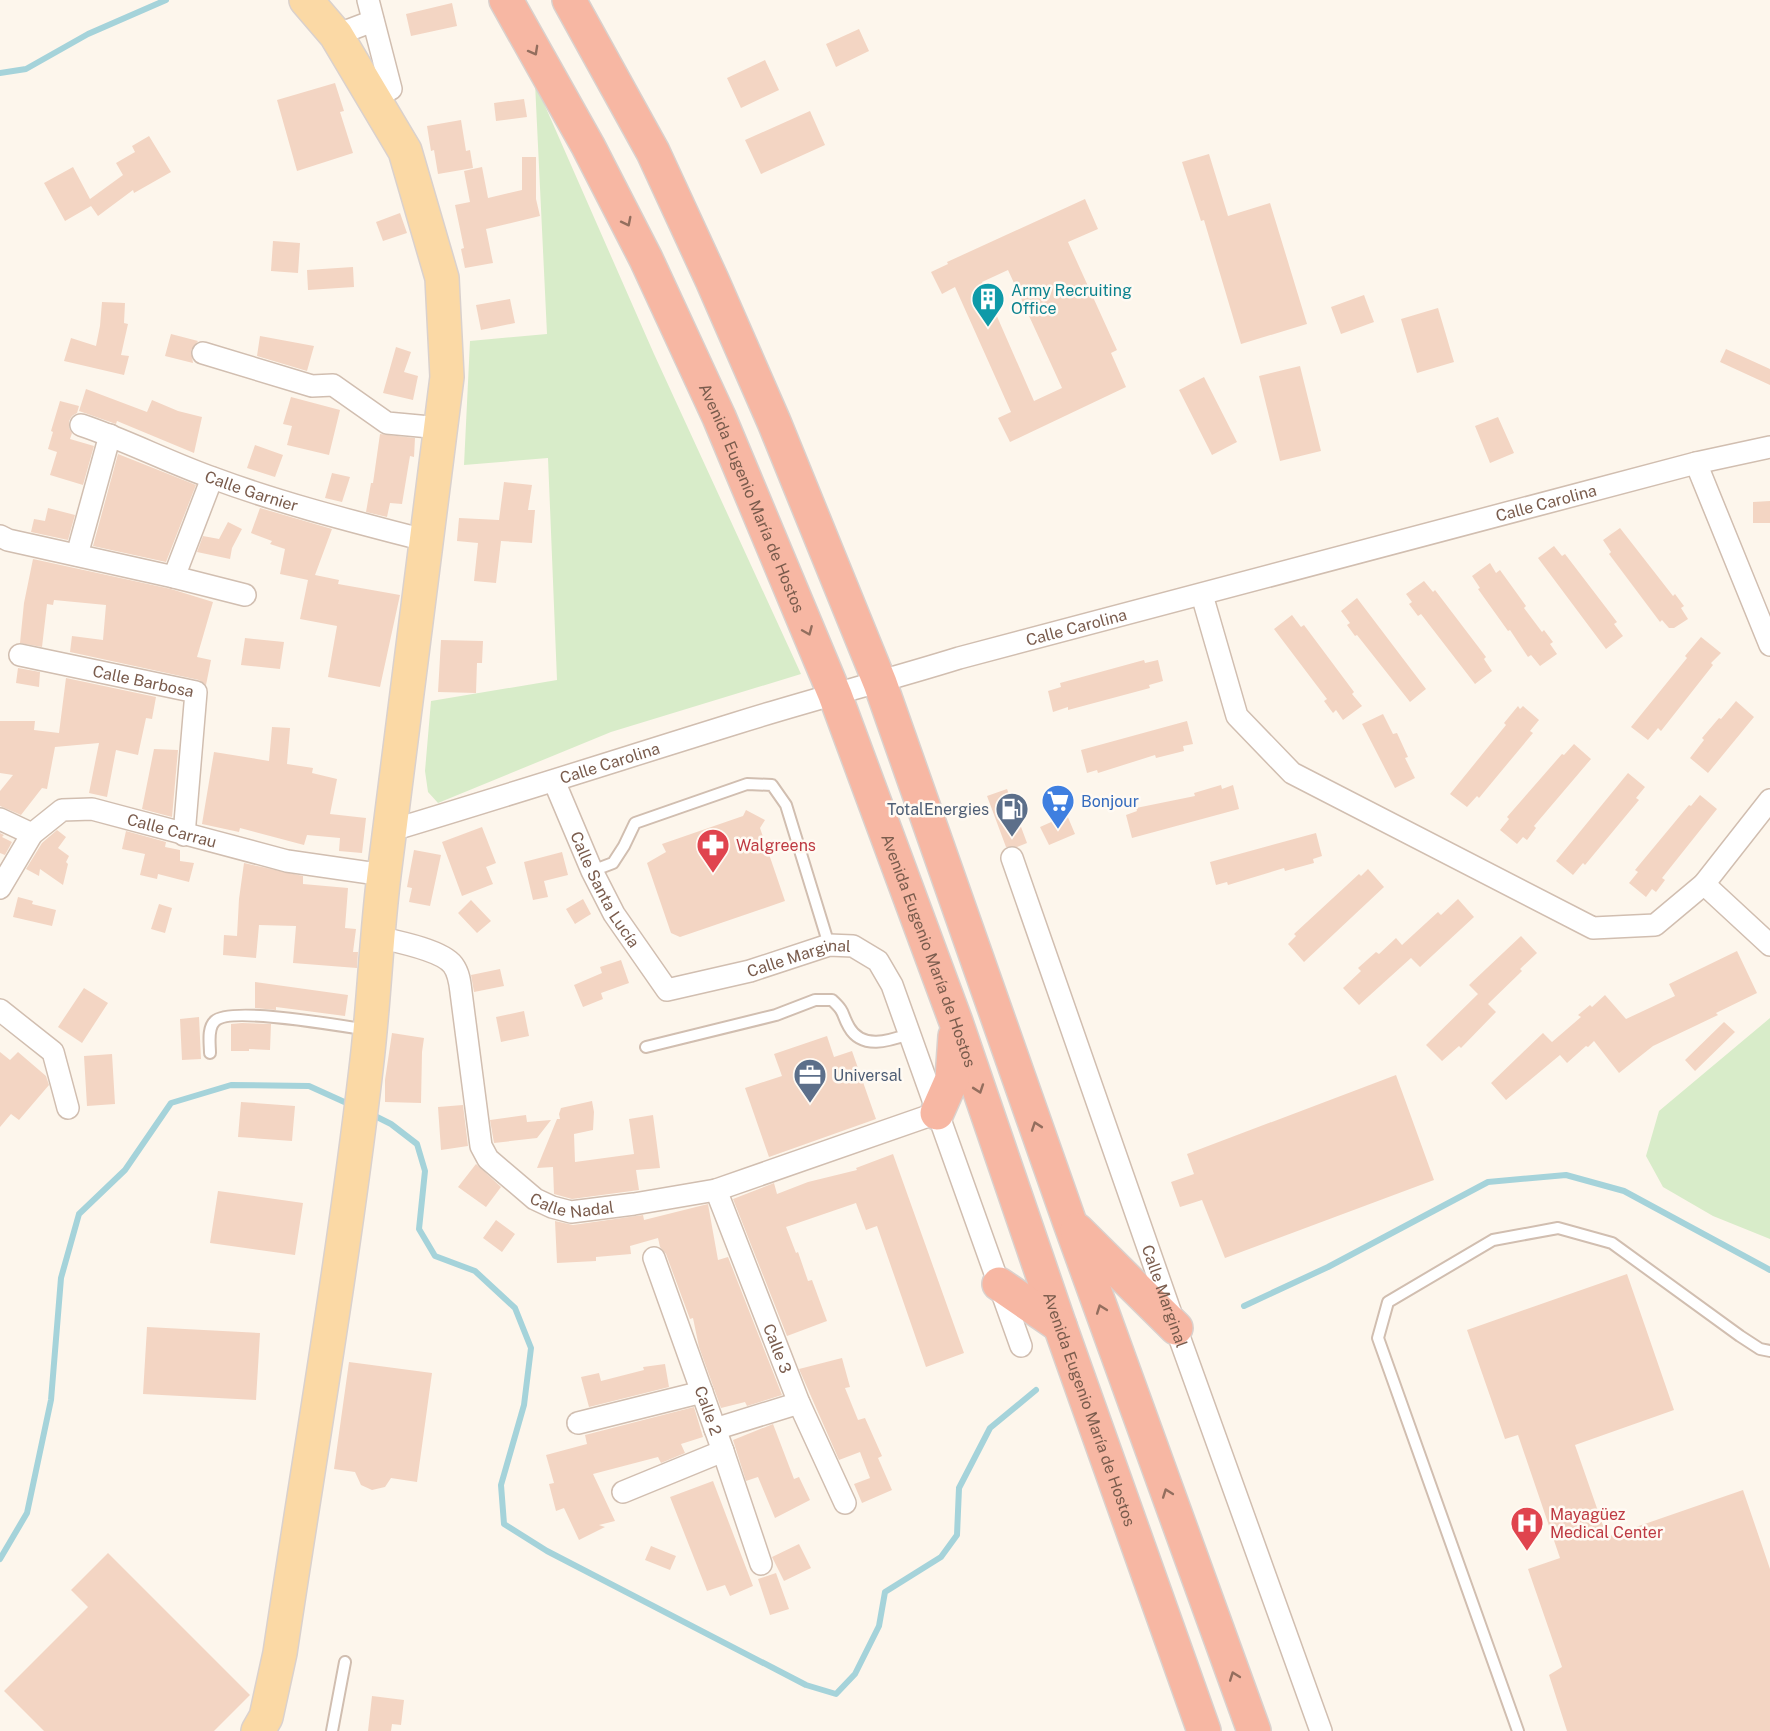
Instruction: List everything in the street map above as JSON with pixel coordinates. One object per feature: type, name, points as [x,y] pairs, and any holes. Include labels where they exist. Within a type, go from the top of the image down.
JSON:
[{"type":"highway","name":"Avenida Eugenio María de Hostos","points":[[506,0],[588,146],[646,259],[719,417],[835,695],[956,1022],[1060,1326],[1204,1731]]},
{"type":"highway","points":[[569,0],[653,152],[712,280],[774,422],[880,683],[1070,1223],[1254,1731]]},
{"type":"highway","points":[[937,1113],[952,1079],[956,1022]]},
{"type":"highway","points":[[1070,1223],[1176,1328]]},
{"type":"highway","points":[[999,1284],[1060,1326]]},
{"type":"main road","points":[[258,1731],[266,1717],[280,1653],[354,1160],[371,1030],[377,937],[389,831],[428,541],[447,377],[442,278],[405,151],[336,35],[306,0]]},
{"type":"street","points":[[368,0],[391,89]]},
{"type":"street","points":[[336,35],[373,21]]},
{"type":"street","points":[[203,353],[312,386],[333,385],[387,423],[441,428]]},
{"type":"street","name":"Calle Garnier","points":[[81,425],[212,478],[318,513],[428,541]]},
{"type":"street","points":[[77,555],[110,435]]},
{"type":"street","name":"Calle Carolina","points":[[389,831],[738,722],[880,683],[959,658],[1696,464],[1770,447]]},
{"type":"street","points":[[1696,464],[1770,645]]},
{"type":"street","points":[[174,577],[212,478]]},
{"type":"street","points":[[0,536],[8,540],[245,595]]},
{"type":"street","points":[[1202,595],[1238,716],[1292,773],[1593,928],[1655,925],[1704,884],[1770,800]]},
{"type":"street","name":"Calle Barbosa","points":[[20,655],[196,692],[184,835]]},
{"type":"street","name":"Calle Santa Lucía","points":[[554,781],[592,871],[614,914],[667,990]]},
{"type":"street","name":"Calle Carrau","points":[[0,888],[32,834],[63,810],[92,809],[287,861],[384,875]]},
{"type":"street","points":[[0,819],[32,834]]},
{"type":"street","name":"Calle Marginal","points":[[1012,858],[1176,1328],[1321,1731]]},
{"type":"street","points":[[1704,884],[1770,945]]},
{"type":"street","name":"Calle Nadal","points":[[377,937],[423,948],[452,963],[459,976],[481,1146],[488,1159],[535,1199],[552,1207],[571,1212],[716,1190],[937,1113]]},
{"type":"street","name":"Calle Marginal","points":[[667,990],[750,971],[829,945],[854,946],[878,961],[892,985],[1021,1346]]},
{"type":"street","points":[[0,1010],[53,1052],[68,1108]]},
{"type":"street","name":"Calle 3","points":[[716,1190],[799,1403],[845,1503]]},
{"type":"street","name":"Calle 2","points":[[654,1258],[761,1564]]},
{"type":"street","points":[[578,1423],[702,1392]]},
{"type":"street","points":[[715,1429],[799,1403]]},
{"type":"street","points":[[623,1491],[723,1451]]},
{"type":"lane","points":[[592,871],[613,863],[635,823],[747,784],[772,785],[786,805],[829,945]]},
{"type":"lane","points":[[646,1047],[776,1015],[815,1000],[832,1000],[843,1010],[849,1029],[864,1041],[886,1042],[909,1034]]},
{"type":"lane","points":[[210,1053],[211,1027],[214,1021],[221,1017],[260,1016],[371,1030]]},
{"type":"lane","points":[[1518,1731],[1378,1338],[1388,1302],[1493,1240],[1558,1228],[1612,1244],[1740,1336],[1760,1349],[1770,1351]]},
{"type":"lane","points":[[332,1731],[345,1662]]},
{"type":"green space","points":[[535,83],[654,354],[801,674],[611,732],[438,803],[428,792],[425,771],[431,701],[557,680],[548,458],[464,465],[470,341],[547,334]]},
{"type":"green space","points":[[1770,1018],[1770,1239],[1713,1216],[1663,1187],[1646,1156],[1659,1111]]},
{"type":"building","points":[[452,3],[457,26],[411,36],[406,14]]},
{"type":"building","points":[[859,29],[869,51],[836,67],[826,44]]},
{"type":"building","points":[[765,60],[779,90],[741,108],[727,78]]},
{"type":"building","points":[[335,83],[344,111],[340,112],[353,153],[297,171],[277,100]]},
{"type":"building","points":[[524,99],[527,117],[496,121],[494,103]]},
{"type":"building","points":[[810,111],[825,145],[761,174],[745,140]]},
{"type":"building","points":[[461,120],[466,151],[470,150],[473,168],[438,174],[427,126]]},
{"type":"building","points":[[149,136],[171,172],[134,193],[133,190],[98,216],[91,206],[65,221],[44,183],[73,167],[90,199],[123,175],[116,163],[135,152],[132,146]]},
{"type":"building","points":[[1209,154],[1228,216],[1270,203],[1307,324],[1241,344],[1204,220],[1201,221],[1182,162]]},
{"type":"building","points":[[522,157],[536,157],[536,199],[540,216],[486,229],[493,263],[465,268],[461,249],[464,248],[455,205],[470,202],[464,171],[482,167],[488,198],[522,190]]},
{"type":"building","points":[[1085,199],[1098,229],[1068,242],[1117,350],[1111,353],[1126,387],[1010,442],[998,418],[1011,412],[955,287],[942,294],[931,272],[948,264],[947,262]],"holes":[[[1008,270],[1062,388],[1034,401],[982,282]]]},
{"type":"building","points":[[400,213],[407,233],[383,241],[376,222]]},
{"type":"building","points":[[273,241],[300,243],[298,273],[271,271]]},
{"type":"building","points":[[353,267],[354,287],[308,290],[307,270]]},
{"type":"building","points":[[1364,295],[1374,322],[1341,334],[1331,307]]},
{"type":"building","points":[[510,299],[515,323],[481,330],[476,305]]},
{"type":"building","points":[[102,302],[125,303],[124,323],[128,324],[121,355],[129,356],[124,375],[64,361],[71,338],[96,346]]},
{"type":"building","points":[[1438,308],[1454,362],[1417,373],[1401,319]]},
{"type":"building","points":[[171,334],[198,341],[191,350],[193,363],[165,356]]},
{"type":"building","points":[[260,336],[314,346],[307,371],[257,356]]},
{"type":"building","points":[[396,347],[411,352],[404,372],[418,376],[413,400],[383,393]]},
{"type":"building","points":[[1726,349],[1770,369],[1770,385],[1720,362]]},
{"type":"building","points":[[1300,366],[1321,451],[1280,461],[1259,376]]},
{"type":"building","points":[[1204,377],[1237,442],[1212,455],[1179,390]]},
{"type":"building","points":[[86,389],[147,412],[152,400],[178,411],[202,417],[194,453],[117,421],[116,424],[79,411]]},
{"type":"building","points":[[291,397],[340,410],[329,455],[287,445],[292,426],[283,424]]},
{"type":"building","points":[[60,401],[79,406],[77,413],[69,421],[72,433],[70,439],[94,446],[83,485],[50,475],[57,452],[48,449]]},
{"type":"building","points":[[1498,417],[1514,453],[1490,463],[1475,426]]},
{"type":"building","points":[[380,434],[415,438],[414,457],[410,456],[402,504],[390,503],[387,517],[366,512]]},
{"type":"building","points":[[255,445],[283,455],[275,477],[247,468]]},
{"type":"building","points":[[118,454],[196,485],[166,562],[93,546]]},
{"type":"building","points":[[332,473],[350,477],[342,502],[325,498]]},
{"type":"building","points":[[504,482],[532,485],[528,510],[535,510],[532,543],[501,541],[496,583],[474,581],[478,543],[457,541],[459,518],[499,520]]},
{"type":"building","points":[[1770,501],[1770,523],[1753,523],[1753,502]]},
{"type":"building","points":[[48,508],[75,515],[68,540],[31,532],[34,519],[45,521]]},
{"type":"building","points":[[260,508],[332,529],[315,575],[339,580],[338,584],[400,595],[380,687],[328,677],[337,626],[300,619],[308,580],[280,574],[285,549],[270,544],[272,541],[251,533]]},
{"type":"building","points":[[228,522],[242,529],[232,548],[230,559],[197,552],[203,536],[219,539]]},
{"type":"building","points":[[1620,528],[1673,596],[1675,594],[1684,606],[1681,608],[1688,619],[1674,628],[1669,628],[1662,620],[1660,622],[1609,554],[1611,552],[1603,540]]},
{"type":"building","points":[[1554,546],[1562,556],[1565,554],[1617,622],[1614,624],[1623,636],[1606,649],[1538,558]]},
{"type":"building","points":[[33,559],[171,589],[213,602],[197,657],[211,660],[206,685],[199,680],[70,652],[72,636],[103,640],[106,605],[54,600],[53,605],[47,604],[42,647],[20,643],[24,603]]},
{"type":"building","points":[[1490,563],[1496,573],[1500,570],[1526,606],[1524,608],[1542,632],[1544,630],[1553,642],[1550,644],[1557,654],[1540,666],[1531,655],[1528,657],[1478,589],[1480,588],[1472,576]]},
{"type":"building","points":[[1424,581],[1433,592],[1435,590],[1486,657],[1484,659],[1492,671],[1475,684],[1421,614],[1418,616],[1409,604],[1412,602],[1406,594]]},
{"type":"building","points":[[1357,598],[1426,689],[1410,702],[1347,625],[1350,623],[1341,611]]},
{"type":"building","points":[[1292,615],[1301,627],[1304,625],[1362,706],[1343,720],[1336,710],[1333,713],[1324,701],[1327,699],[1274,629]]},
{"type":"building","points":[[1701,637],[1721,653],[1711,663],[1713,665],[1661,731],[1658,728],[1648,740],[1631,727],[1687,658],[1685,656]]},
{"type":"building","points":[[245,638],[284,642],[280,669],[241,665]]},
{"type":"building","points":[[441,640],[483,641],[482,663],[477,663],[476,693],[438,692]]},
{"type":"building","points":[[1144,660],[1145,663],[1158,660],[1163,681],[1149,685],[1150,688],[1053,712],[1048,691],[1061,687],[1060,683]]},
{"type":"building","points":[[18,668],[40,672],[39,687],[16,683]]},
{"type":"building","points":[[66,678],[156,697],[152,719],[146,718],[138,755],[116,750],[107,797],[89,793],[99,743],[55,747],[47,789],[42,788],[21,815],[0,806],[0,791],[13,775],[0,773],[0,721],[35,721],[34,730],[59,733]]},
{"type":"building","points":[[1736,701],[1754,717],[1708,773],[1690,758],[1704,740],[1702,738]]},
{"type":"building","points":[[1518,706],[1520,709],[1523,706],[1539,720],[1530,731],[1533,733],[1479,798],[1477,796],[1467,807],[1450,794],[1506,725],[1504,723]]},
{"type":"building","points":[[1383,714],[1393,734],[1397,733],[1408,757],[1405,758],[1415,778],[1395,788],[1362,724]]},
{"type":"building","points":[[1187,721],[1193,744],[1183,746],[1184,751],[1156,758],[1155,755],[1098,773],[1097,770],[1087,773],[1081,750]]},
{"type":"building","points":[[272,727],[290,728],[287,764],[313,768],[312,773],[337,779],[330,814],[366,818],[362,853],[339,851],[340,838],[307,835],[304,845],[240,828],[239,832],[202,824],[214,752],[269,761]]},
{"type":"building","points":[[1574,744],[1591,759],[1534,826],[1536,828],[1527,840],[1523,837],[1517,844],[1500,830],[1509,819],[1507,817],[1562,754],[1564,755]]},
{"type":"building","points":[[154,749],[178,750],[172,817],[142,809]]},
{"type":"building","points":[[1628,773],[1645,787],[1636,798],[1639,800],[1585,865],[1583,863],[1573,875],[1556,861]]},
{"type":"building","points":[[1221,785],[1222,789],[1233,785],[1239,809],[1132,838],[1126,815],[1137,811],[1136,808],[1195,796],[1194,793]]},
{"type":"building","points":[[1007,789],[1027,843],[1017,847],[1006,847],[987,796]]},
{"type":"building","points":[[1700,795],[1717,809],[1662,878],[1665,880],[1656,892],[1652,889],[1646,897],[1629,883],[1638,872],[1635,870]]},
{"type":"building","name":"Walgreens","points":[[746,810],[765,820],[760,828],[785,901],[680,937],[671,933],[647,863],[666,852],[662,844],[743,816]]},
{"type":"building","name":"Bonjour","points":[[1067,815],[1075,834],[1049,845],[1040,827]]},
{"type":"building","points":[[482,827],[496,863],[486,867],[493,884],[462,896],[442,842]]},
{"type":"building","points":[[57,830],[66,837],[58,848],[69,856],[63,885],[40,869],[39,876],[26,869],[42,843]]},
{"type":"building","points":[[126,831],[166,842],[165,847],[180,850],[180,861],[194,863],[189,882],[158,874],[157,879],[140,875],[145,854],[122,849]]},
{"type":"building","points":[[0,833],[4,835],[2,837],[12,842],[5,855],[0,853]]},
{"type":"building","points":[[1316,833],[1322,856],[1313,859],[1314,863],[1285,871],[1284,868],[1228,885],[1227,882],[1216,885],[1210,862]]},
{"type":"building","points":[[414,850],[441,855],[430,906],[409,902],[412,888],[407,887]]},
{"type":"building","points":[[562,852],[568,875],[544,881],[548,897],[533,900],[524,862]]},
{"type":"building","points":[[244,863],[303,876],[303,884],[348,888],[345,928],[356,929],[353,952],[358,952],[357,968],[293,963],[296,926],[259,925],[256,958],[223,955],[224,935],[237,936]]},
{"type":"building","points":[[1368,869],[1384,887],[1304,962],[1288,944],[1296,936],[1294,934],[1359,874],[1361,876]]},
{"type":"building","points":[[18,897],[33,901],[32,904],[56,910],[52,926],[13,917]]},
{"type":"building","points":[[583,899],[591,914],[575,924],[566,909]]},
{"type":"building","points":[[1458,899],[1474,917],[1420,967],[1411,958],[1359,1005],[1343,988],[1361,971],[1358,968],[1376,952],[1379,954],[1396,938],[1402,945],[1438,912],[1441,915]]},
{"type":"building","points":[[471,900],[491,921],[477,933],[458,913]]},
{"type":"building","points":[[159,904],[172,908],[165,933],[151,929]]},
{"type":"building","points":[[1521,936],[1537,953],[1488,1004],[1496,1012],[1461,1048],[1459,1046],[1442,1061],[1426,1045],[1478,994],[1469,985]]},
{"type":"building","points":[[1737,951],[1757,993],[1716,1013],[1718,1015],[1653,1046],[1619,1073],[1594,1041],[1567,1063],[1560,1055],[1506,1100],[1491,1083],[1543,1033],[1552,1042],[1581,1017],[1578,1015],[1590,1005],[1592,1007],[1605,995],[1626,1019],[1675,996],[1669,984]]},
{"type":"building","points":[[621,960],[629,983],[601,993],[603,999],[583,1007],[574,985],[602,973],[600,967]]},
{"type":"building","points":[[500,969],[504,986],[474,992],[471,975]]},
{"type":"building","points":[[255,982],[348,995],[345,1016],[276,1007],[276,1010],[255,1008]]},
{"type":"building","points":[[84,988],[108,1003],[82,1043],[58,1027]]},
{"type":"building","points":[[524,1011],[529,1036],[501,1042],[496,1017]]},
{"type":"building","points":[[199,1017],[201,1059],[182,1060],[180,1019]]},
{"type":"building","points":[[1724,1022],[1735,1032],[1695,1071],[1685,1060]]},
{"type":"building","points":[[231,1024],[271,1024],[270,1050],[231,1051]]},
{"type":"building","points":[[392,1033],[424,1038],[421,1103],[385,1102],[385,1080]]},
{"type":"building","name":"Universal","points":[[827,1036],[834,1057],[852,1051],[876,1119],[769,1157],[745,1088],[782,1076],[774,1054]]},
{"type":"building","points":[[0,1052],[10,1060],[18,1052],[46,1076],[49,1085],[19,1120],[11,1114],[0,1127]]},
{"type":"building","points":[[112,1054],[115,1104],[87,1106],[84,1056]]},
{"type":"building","points":[[1396,1075],[1434,1180],[1225,1258],[1202,1200],[1180,1207],[1171,1182],[1194,1174],[1187,1154]]},
{"type":"building","points":[[592,1101],[593,1130],[574,1134],[575,1162],[634,1154],[629,1119],[653,1115],[660,1168],[636,1170],[639,1190],[572,1199],[554,1194],[553,1167],[537,1168],[557,1119],[560,1119],[561,1108]]},
{"type":"building","points":[[241,1102],[295,1106],[292,1141],[238,1137]]},
{"type":"building","points":[[463,1105],[468,1146],[441,1150],[438,1107]]},
{"type":"building","points":[[526,1115],[527,1122],[551,1120],[537,1138],[494,1143],[490,1120]]},
{"type":"building","points":[[893,1154],[964,1353],[926,1367],[877,1226],[866,1230],[856,1203],[786,1227],[808,1281],[812,1280],[827,1321],[787,1336],[733,1199],[774,1183],[777,1194],[808,1182],[857,1170],[856,1168]]},
{"type":"building","points":[[476,1164],[501,1187],[486,1207],[458,1187]]},
{"type":"building","points":[[218,1191],[303,1203],[295,1255],[210,1243]]},
{"type":"building","points":[[708,1204],[718,1260],[728,1257],[782,1395],[747,1406],[745,1402],[721,1408],[699,1347],[693,1318],[690,1319],[658,1238],[630,1246],[631,1254],[596,1257],[596,1261],[557,1263],[555,1221],[573,1225],[643,1215],[644,1220]]},
{"type":"building","points":[[496,1220],[515,1234],[502,1252],[483,1238]]},
{"type":"building","points":[[1627,1274],[1674,1410],[1575,1445],[1607,1537],[1743,1490],[1770,1569],[1770,1731],[1567,1731],[1549,1675],[1562,1667],[1528,1569],[1560,1558],[1518,1435],[1505,1439],[1467,1330]]},
{"type":"building","points":[[147,1327],[260,1333],[256,1400],[143,1394]]},
{"type":"building","points":[[842,1358],[850,1387],[845,1388],[858,1420],[865,1418],[882,1456],[878,1458],[892,1490],[862,1503],[854,1484],[870,1478],[860,1452],[839,1460],[799,1369]]},
{"type":"building","points":[[349,1362],[432,1373],[417,1482],[391,1478],[385,1487],[372,1490],[361,1485],[355,1472],[334,1469]]},
{"type":"building","points":[[665,1364],[669,1387],[589,1407],[581,1377],[599,1373],[601,1381],[644,1370],[643,1367]]},
{"type":"building","points":[[694,1407],[703,1437],[681,1444],[685,1453],[661,1463],[658,1457],[593,1474],[615,1521],[599,1525],[605,1527],[579,1540],[564,1508],[556,1511],[549,1484],[554,1483],[546,1455],[587,1444],[585,1435]]},
{"type":"building","points":[[773,1424],[794,1479],[799,1477],[810,1500],[775,1518],[758,1477],[746,1481],[733,1440]]},
{"type":"building","points":[[713,1481],[753,1586],[730,1596],[725,1585],[707,1591],[670,1497]]},
{"type":"building","points":[[799,1544],[811,1568],[784,1581],[772,1557]]},
{"type":"building","points":[[651,1546],[676,1556],[670,1570],[645,1560]]},
{"type":"building","points":[[108,1553],[250,1695],[214,1731],[44,1731],[4,1691],[88,1607],[71,1590]]},
{"type":"building","points":[[776,1573],[789,1609],[770,1615],[758,1579]]},
{"type":"building","points":[[372,1696],[404,1700],[401,1725],[392,1724],[391,1731],[368,1731]]},
{"type":"waterway","points":[[0,73],[26,69],[88,34],[166,0]]},
{"type":"waterway","points":[[0,1559],[27,1513],[51,1400],[61,1278],[79,1214],[125,1170],[171,1103],[231,1085],[309,1086],[351,1105]]},
{"type":"waterway","points":[[371,1114],[391,1124],[417,1144],[425,1171],[419,1229],[435,1256],[475,1271],[515,1308],[531,1348],[524,1405],[501,1485],[504,1524],[547,1551],[806,1685],[836,1694],[855,1674],[879,1626],[885,1592],[941,1557],[957,1535],[959,1488],[990,1428],[1036,1390]]},
{"type":"waterway","points":[[1244,1306],[1328,1267],[1488,1182],[1566,1175],[1624,1191],[1770,1270]]},
{"type":"place","name":"Army Recruiting Office","points":[[988,328]]},
{"type":"place","name":"Bonjour","points":[[1058,830]]},
{"type":"place","name":"TotalEnergies","points":[[1012,838]]},
{"type":"place","name":"Walgreens","points":[[713,874]]},
{"type":"place","name":"Universal","points":[[810,1104]]},
{"type":"place","name":"Mayagüez Medical Center","points":[[1527,1552]]}]
